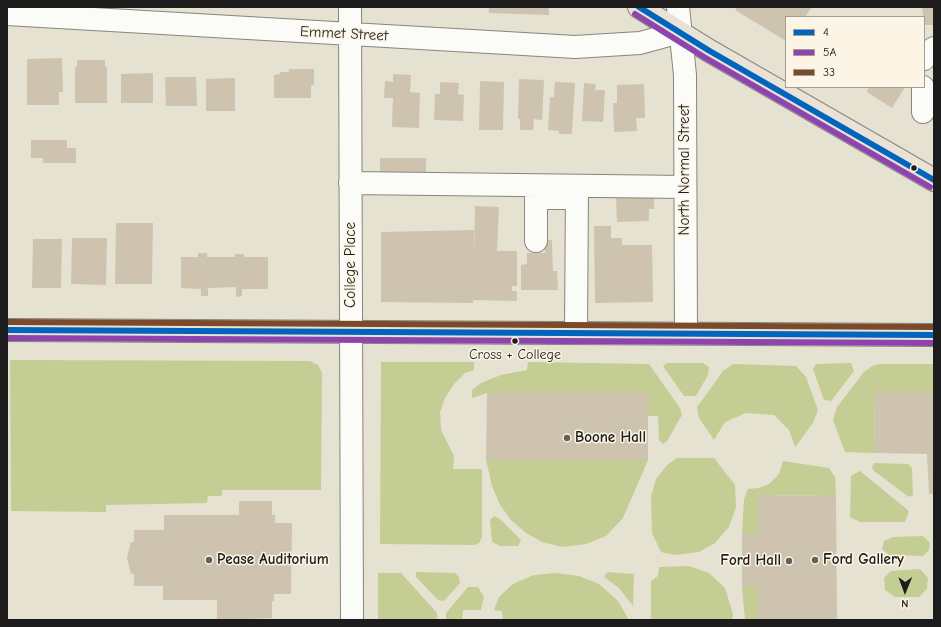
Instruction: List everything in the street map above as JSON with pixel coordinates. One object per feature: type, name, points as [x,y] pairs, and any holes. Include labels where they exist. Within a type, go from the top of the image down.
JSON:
[{"type":"main road","points":[[639,7],[934,180]]},
{"type":"main road","points":[[7,330],[934,335]]},
{"type":"street","name":"College Place","points":[[350,7],[352,620]]},
{"type":"street","name":"North Normal Street","points":[[678,7],[684,75],[686,333]]},
{"type":"street","name":"Emmet Street","points":[[7,14],[575,47],[640,43],[680,32]]},
{"type":"street","points":[[925,57],[927,53],[934,48]]},
{"type":"street","points":[[923,88],[923,112]]},
{"type":"street","points":[[350,183],[577,192],[685,187]]},
{"type":"street","points":[[536,241],[536,198],[577,192]]},
{"type":"street","points":[[576,333],[577,192]]},
{"type":"green space","points":[[10,360],[310,361],[318,365],[322,373],[321,490],[222,490],[222,496],[208,496],[207,503],[106,505],[106,512],[11,511]]},
{"type":"green space","points":[[381,362],[474,362],[474,370],[465,373],[454,384],[445,398],[440,412],[441,430],[454,456],[453,469],[482,469],[482,537],[479,543],[475,545],[380,544]]},
{"type":"green space","points":[[528,362],[649,364],[680,408],[682,415],[667,441],[663,444],[659,440],[658,416],[648,416],[647,393],[487,393],[472,398],[472,390],[481,383],[501,375],[527,370]]},
{"type":"green space","points":[[667,363],[703,363],[709,367],[708,375],[696,396],[684,396],[663,366]]},
{"type":"green space","points":[[851,363],[854,371],[831,401],[824,400],[813,369],[816,364]]},
{"type":"green space","points":[[733,364],[796,366],[806,377],[818,410],[813,423],[795,447],[789,430],[774,415],[746,413],[725,422],[714,440],[699,418],[697,407],[723,371]]},
{"type":"green space","points":[[880,364],[934,364],[934,393],[875,393],[874,453],[845,452],[833,420],[837,407],[864,372],[872,366]]},
{"type":"green space","points":[[677,458],[714,458],[735,485],[736,507],[729,527],[715,543],[699,552],[674,555],[661,552],[652,533],[651,497],[656,479],[667,465]]},
{"type":"green space","points":[[486,460],[648,460],[623,518],[606,536],[586,544],[562,547],[542,542],[526,533],[510,519],[499,503],[492,486]]},
{"type":"green space","points":[[783,461],[829,468],[835,477],[836,496],[758,495],[758,534],[742,534],[744,499],[748,489],[758,488],[769,484],[779,474]]},
{"type":"green space","points":[[874,463],[908,464],[912,468],[913,495],[909,497],[874,471],[872,467]]},
{"type":"green space","points":[[860,471],[909,511],[905,522],[860,522],[850,517],[851,476]]},
{"type":"green space","points":[[494,516],[500,519],[521,540],[518,546],[500,546],[492,542],[490,520]]},
{"type":"green space","points":[[923,536],[930,543],[929,550],[923,556],[889,555],[882,549],[884,541],[893,537]]},
{"type":"green space","points":[[689,566],[709,573],[725,588],[733,614],[732,620],[651,620],[651,581],[658,576],[659,567]]},
{"type":"green space","points":[[920,569],[928,578],[927,589],[919,597],[895,597],[885,590],[884,578],[891,571]]},
{"type":"green space","points":[[416,572],[455,573],[459,577],[460,583],[444,601],[438,600],[416,577]]},
{"type":"green space","points":[[607,572],[634,574],[633,606],[619,588],[604,577]]},
{"type":"green space","points":[[378,573],[401,573],[437,613],[437,620],[378,620]]},
{"type":"green space","points":[[556,573],[579,576],[599,584],[618,601],[629,620],[503,620],[502,611],[494,610],[499,597],[513,584],[534,575]]},
{"type":"green space","points":[[468,587],[478,587],[484,597],[481,610],[463,610],[462,620],[446,620],[446,613]]},
{"type":"green space","points":[[742,587],[758,587],[758,620],[745,620]]},
{"type":"building","points":[[489,7],[549,7],[549,15],[489,13]]},
{"type":"building","points":[[737,7],[812,7],[806,16],[785,16],[785,40],[735,10]]},
{"type":"building","points":[[922,7],[934,7],[934,25],[925,25],[925,16],[923,16]]},
{"type":"building","points":[[62,58],[63,92],[59,92],[59,105],[27,105],[27,59]]},
{"type":"building","points":[[77,60],[105,60],[105,67],[107,67],[107,103],[75,103],[75,67],[77,67]]},
{"type":"building","points":[[289,69],[314,69],[314,85],[311,85],[311,98],[274,98],[274,75],[280,74],[280,72],[289,72]]},
{"type":"building","points":[[153,73],[153,103],[121,103],[121,74]]},
{"type":"building","points":[[393,74],[411,75],[410,92],[420,93],[419,128],[392,127],[393,98],[384,98],[385,81],[393,82]]},
{"type":"building","points":[[165,77],[196,77],[197,106],[166,106]]},
{"type":"building","points":[[235,78],[235,111],[206,111],[206,79]]},
{"type":"building","points":[[519,79],[544,80],[542,120],[534,119],[533,130],[520,130],[520,119],[518,119]]},
{"type":"building","points":[[480,81],[504,82],[503,130],[479,130]]},
{"type":"building","points":[[440,82],[459,83],[458,94],[464,95],[463,121],[434,120],[435,94],[440,94]]},
{"type":"building","points":[[555,82],[575,83],[572,134],[559,134],[559,131],[548,130],[550,97],[554,97]]},
{"type":"building","points":[[584,83],[596,84],[595,90],[605,90],[603,122],[582,121]]},
{"type":"building","points":[[644,84],[645,118],[636,118],[637,131],[614,132],[613,103],[617,103],[617,85]]},
{"type":"building","points":[[869,88],[904,88],[892,108],[867,92]]},
{"type":"building","points":[[31,140],[67,140],[67,148],[76,148],[76,163],[43,163],[43,158],[31,158]]},
{"type":"building","points":[[380,158],[426,158],[426,175],[380,175]]},
{"type":"building","points":[[654,196],[654,209],[649,209],[649,221],[617,222],[616,197]]},
{"type":"building","points":[[475,206],[499,207],[497,251],[517,251],[517,286],[512,286],[512,291],[517,291],[517,301],[473,300],[473,303],[381,302],[381,232],[474,230],[474,256]]},
{"type":"building","points":[[116,223],[153,223],[152,284],[115,284]]},
{"type":"building","points":[[594,226],[611,226],[611,238],[622,238],[622,245],[652,245],[653,302],[595,303]]},
{"type":"building","points":[[72,238],[107,238],[106,285],[71,284]]},
{"type":"building","points":[[33,239],[62,239],[61,288],[32,288]]},
{"type":"building","points":[[545,240],[552,240],[553,271],[557,271],[558,290],[521,290],[521,265],[527,264],[527,253],[545,253]]},
{"type":"building","points":[[198,253],[207,253],[207,257],[235,257],[235,254],[244,254],[244,257],[268,257],[268,289],[242,289],[242,296],[236,297],[236,287],[208,288],[208,296],[201,296],[201,289],[181,288],[181,257],[198,257]]},
{"type":"building","points":[[875,392],[934,393],[934,494],[929,494],[927,454],[874,453]]},
{"type":"building","name":"Boone Hall","points":[[487,393],[648,393],[648,460],[486,460]]},
{"type":"building","name":"Ford Hall","points":[[758,495],[836,496],[837,620],[758,620],[758,587],[742,587],[742,534],[758,534]]},
{"type":"building","name":"Pease Auditorium","points":[[239,501],[272,501],[272,515],[275,515],[275,523],[292,523],[291,594],[274,594],[274,601],[272,601],[272,618],[217,620],[217,600],[163,600],[163,586],[134,586],[134,574],[131,574],[127,558],[131,542],[134,542],[134,530],[164,530],[164,515],[239,515]]},
{"type":"transit line","name":"4","points":[[639,7],[708,50],[934,180]]},
{"type":"transit line","name":"5A","points":[[635,14],[704,57],[930,187]]},
{"type":"transit line","name":"33","points":[[7,322],[934,327]]},
{"type":"transit line","name":"4","points":[[7,330],[934,335]]},
{"type":"transit line","name":"5A","points":[[7,338],[934,343]]},
{"type":"place","name":"Cross + College","points":[[515,341]]},
{"type":"place","name":"Boone Hall","points":[[567,438]]},
{"type":"place","name":"Pease Auditorium","points":[[209,560]]},
{"type":"place","name":"Ford Gallery","points":[[815,560]]},
{"type":"place","name":"Ford Hall","points":[[789,561]]}]
